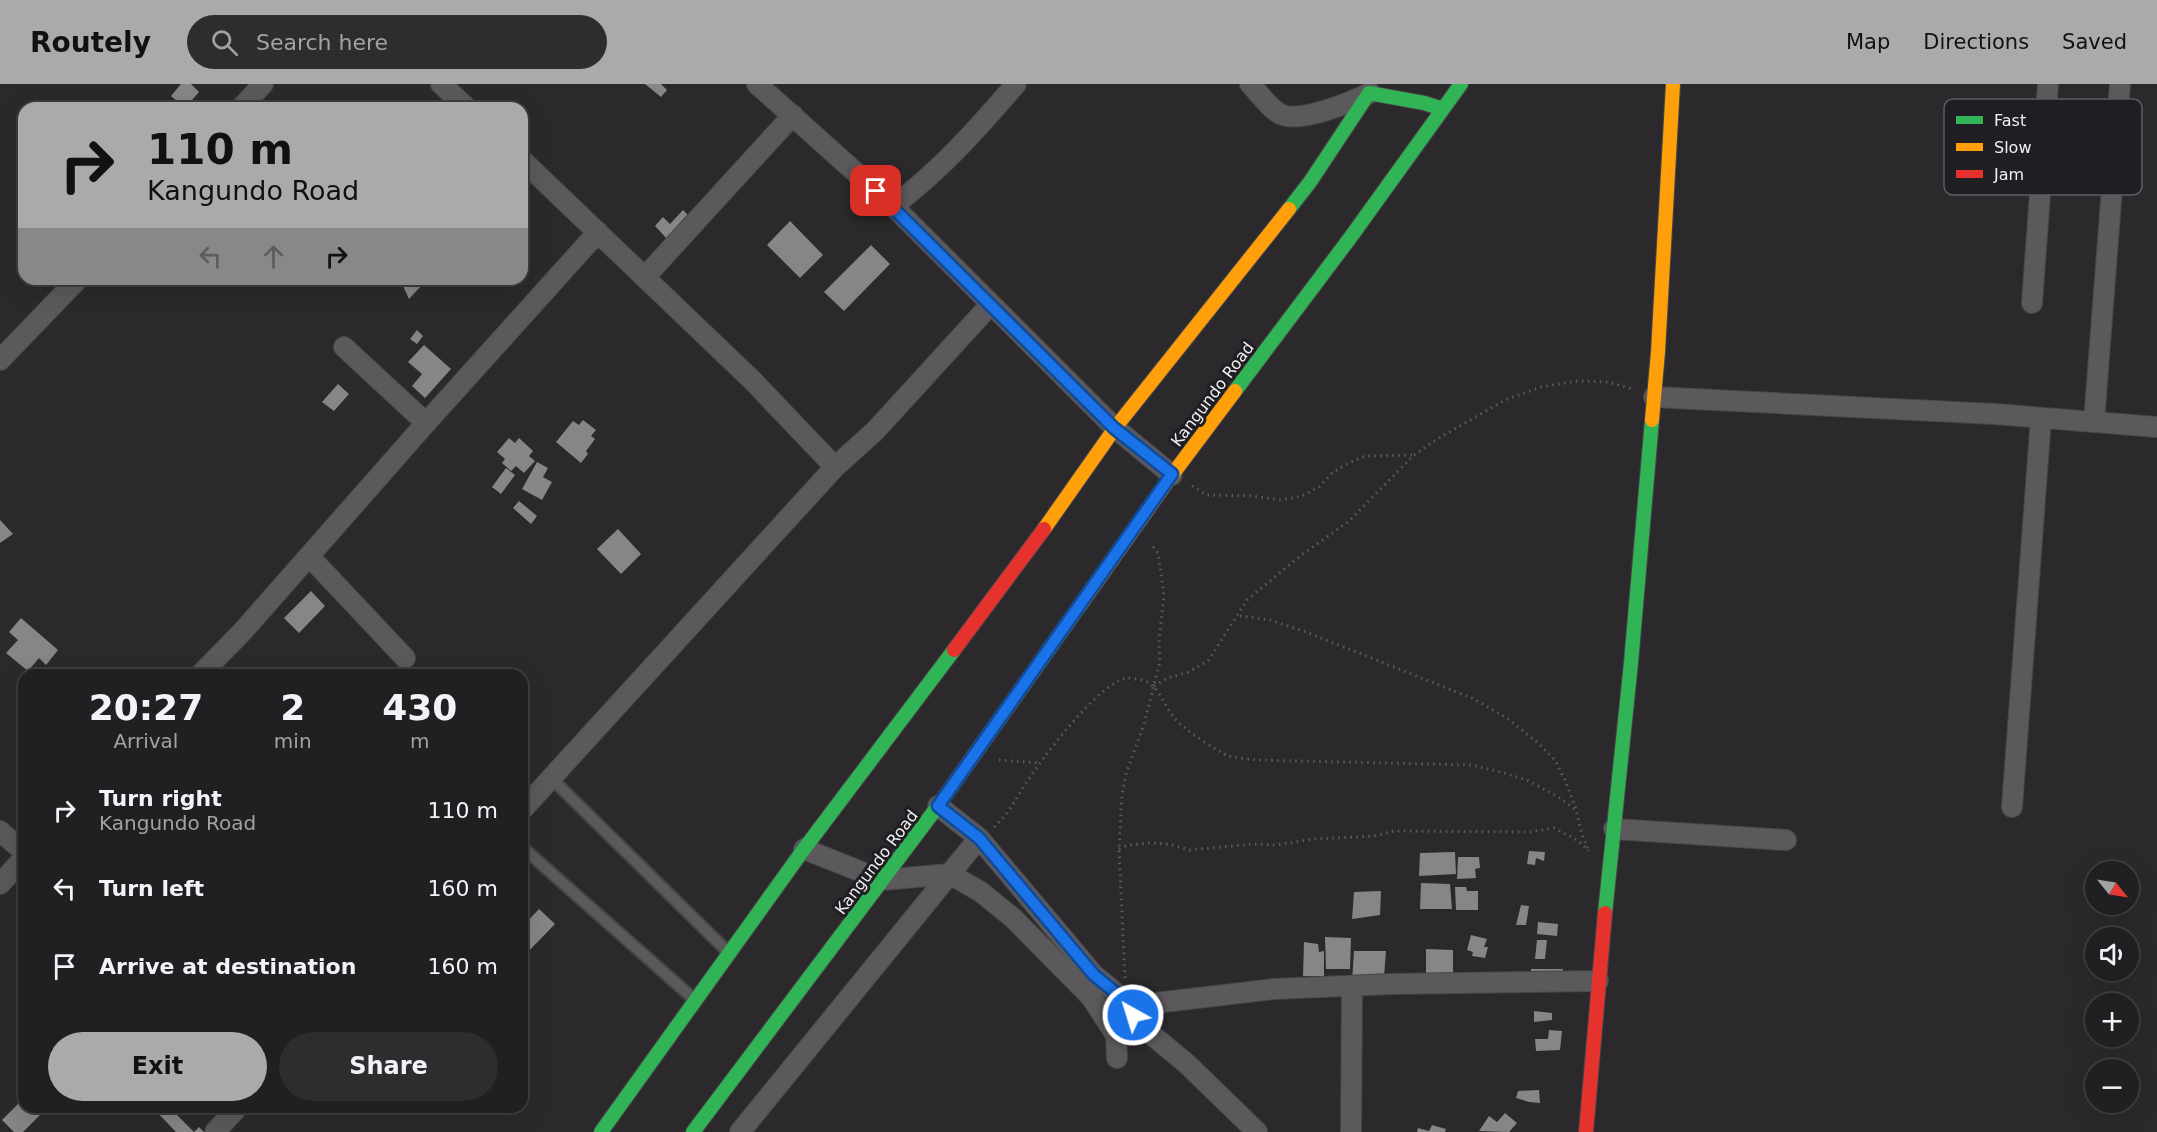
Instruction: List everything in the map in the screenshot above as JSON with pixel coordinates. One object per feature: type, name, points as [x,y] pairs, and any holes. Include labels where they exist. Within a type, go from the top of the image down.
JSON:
[{"type":"main road","name":"Kangundo Road","points":[[693,1132],[938,806],[1172,474],[1350,238],[1461,84]]},
{"type":"main road","points":[[1586,1132],[1598,981],[1631,663],[1654,397],[1673,84]]},
{"type":"main road","points":[[601,1132],[804,849],[1027,554],[1114,428],[1310,182],[1373,89],[1443,109]]},
{"type":"street","points":[[246,102],[263,84]]},
{"type":"street","points":[[441,84],[460,102]]},
{"type":"street","points":[[893,206],[925,182],[982,124],[1016,84]]},
{"type":"street","points":[[1250,84],[1280,114],[1290,117],[1329,109],[1373,89]]},
{"type":"street","points":[[2047,99],[2048,84]]},
{"type":"street","points":[[2119,99],[2120,84]]},
{"type":"street","points":[[768,88],[793,115],[893,206],[1114,428],[1172,474]]},
{"type":"street","points":[[645,277],[793,115]]},
{"type":"street","points":[[528,166],[753,381],[835,467]]},
{"type":"street","points":[[2032,303],[2040,195]]},
{"type":"street","points":[[2094,422],[2111,195]]},
{"type":"street","points":[[206,669],[243,631],[598,232]]},
{"type":"street","points":[[0,360],[72,285]]},
{"type":"street","points":[[528,804],[835,467],[874,431],[991,304]]},
{"type":"street","points":[[344,347],[426,423]]},
{"type":"street","points":[[1654,397],[2157,426]]},
{"type":"street","points":[[2012,807],[2041,418]]},
{"type":"street","points":[[309,556],[405,658]]},
{"type":"street","points":[[938,806],[979,838],[1094,975],[1129,1004],[1140,1025],[1187,1064],[1257,1132]]},
{"type":"street","points":[[1614,828],[1786,840]]},
{"type":"street","points":[[0,831],[18,847]]},
{"type":"street","points":[[741,1132],[979,838]]},
{"type":"street","points":[[804,849],[882,880],[950,874],[981,891],[1012,918],[1091,997],[1116,1035],[1117,1058]]},
{"type":"street","points":[[0,884],[18,864]]},
{"type":"street","points":[[1129,1004],[1274,989],[1598,981]]},
{"type":"street","points":[[1351,1132],[1352,986]]},
{"type":"street","points":[[215,1132],[232,1113]]},
{"type":"lane","points":[[552,778],[730,954]]},
{"type":"lane","points":[[528,851],[695,1001]]},
{"type":"path","points":[[1154,686],[1208,661],[1239,617],[1247,600],[1300,556],[1348,522],[1414,455],[1447,433],[1505,400],[1540,387],[1577,381],[1608,382],[1630,387]]},
{"type":"path","points":[[1172,474],[1207,495],[1251,496],[1281,500],[1302,496],[1319,488],[1332,473],[1365,456],[1414,455]]},
{"type":"path","points":[[1129,1004],[1119,849],[1122,795],[1126,774],[1144,724],[1160,662],[1159,641],[1164,595],[1158,552],[1136,527]]},
{"type":"path","points":[[1119,849],[1128,845],[1149,843],[1168,844],[1190,850],[1254,844],[1275,845],[1315,839],[1374,836],[1394,831],[1530,832],[1554,828],[1578,840],[1590,852],[1582,835],[1576,810],[1555,760],[1538,742],[1507,718],[1474,699],[1306,632],[1263,618],[1239,617]]},
{"type":"path","points":[[979,838],[1001,822],[1058,738],[1105,691],[1125,678],[1141,680],[1154,686],[1175,720],[1227,755],[1256,760],[1471,765],[1527,780],[1560,798],[1576,810]]},
{"type":"path","points":[[973,758],[1040,763]]},
{"type":"building","points":[[181,84],[191,84],[199,92],[190,102],[178,102],[171,96]]},
{"type":"building","points":[[645,84],[661,84],[667,90],[661,97]]},
{"type":"building","points":[[683,210],[690,217],[668,240],[655,226],[663,217],[670,224]]},
{"type":"building","points":[[790,221],[823,255],[800,278],[767,245]]},
{"type":"building","points":[[871,245],[890,264],[844,311],[824,292]]},
{"type":"building","points":[[402,285],[421,286],[409,299]]},
{"type":"building","points":[[417,330],[423,336],[417,344],[410,339]]},
{"type":"building","points":[[424,345],[451,369],[425,398],[412,386],[422,374],[408,362]]},
{"type":"building","points":[[338,384],[349,394],[334,411],[322,402]]},
{"type":"building","points":[[583,420],[596,430],[591,436],[595,439],[581,463],[556,442],[573,421],[579,425]]},
{"type":"building","points":[[509,438],[515,443],[519,438],[533,451],[529,456],[535,461],[524,473],[516,466],[511,471],[502,463],[505,459],[497,452]]},
{"type":"building","points":[[537,462],[548,468],[543,477],[552,482],[542,500],[522,489]]},
{"type":"building","points":[[506,468],[515,475],[501,494],[492,487]]},
{"type":"building","points":[[519,501],[537,516],[531,524],[513,508]]},
{"type":"building","points":[[0,520],[13,534],[0,543]]},
{"type":"building","points":[[618,529],[641,554],[621,574],[597,549]]},
{"type":"building","points":[[311,591],[325,606],[299,633],[284,618]]},
{"type":"building","points":[[21,618],[58,650],[46,665],[39,658],[30,669],[26,669],[6,653],[18,640],[9,632]]},
{"type":"building","points":[[1529,851],[1545,852],[1544,861],[1536,858],[1535,865],[1527,864]]},
{"type":"building","points":[[1455,852],[1456,874],[1419,876],[1420,853]]},
{"type":"building","points":[[1458,857],[1479,857],[1480,868],[1475,869],[1476,878],[1457,879]]},
{"type":"building","points":[[1421,883],[1450,884],[1452,909],[1420,909]]},
{"type":"building","points":[[1455,887],[1466,887],[1467,891],[1478,891],[1478,910],[1456,910]]},
{"type":"building","points":[[1381,891],[1380,915],[1352,919],[1354,892]]},
{"type":"building","points":[[1521,905],[1529,906],[1526,925],[1516,925]]},
{"type":"building","points":[[539,909],[555,924],[528,952],[528,921]]},
{"type":"building","points":[[1538,922],[1558,924],[1557,936],[1537,934]]},
{"type":"building","points":[[1471,935],[1487,939],[1484,947],[1488,947],[1485,958],[1472,956],[1473,952],[1467,950]]},
{"type":"building","points":[[1325,937],[1351,938],[1350,969],[1326,969]]},
{"type":"building","points":[[1537,940],[1547,940],[1545,959],[1535,959]]},
{"type":"building","points":[[1304,942],[1318,944],[1319,952],[1324,951],[1324,976],[1303,976]]},
{"type":"building","points":[[1426,949],[1453,950],[1453,979],[1426,976]]},
{"type":"building","points":[[1354,951],[1386,951],[1384,977],[1352,982]]},
{"type":"building","points":[[1531,969],[1563,969],[1563,977],[1531,978]]},
{"type":"building","points":[[1534,1011],[1552,1013],[1552,1020],[1534,1022]]},
{"type":"building","points":[[1549,1030],[1562,1031],[1560,1050],[1536,1051],[1535,1039],[1548,1039]]},
{"type":"building","points":[[1539,1090],[1540,1103],[1516,1098],[1518,1091]]},
{"type":"building","points":[[18,1104],[18,1113],[42,1113],[23,1132],[14,1132],[2,1120]]},
{"type":"building","points":[[158,1113],[175,1113],[194,1132],[176,1132]]},
{"type":"building","points":[[1505,1113],[1517,1123],[1509,1132],[1479,1131],[1489,1116],[1497,1122]]},
{"type":"building","points":[[1432,1125],[1446,1129],[1445,1132],[1417,1132],[1418,1128],[1429,1131]]},
{"type":"building","points":[[199,1127],[204,1132],[194,1132]]},
{"type":"traffic: fast","points":[[1235,391],[1350,238],[1461,84]]},
{"type":"traffic: fast","points":[[1289,209],[1310,182],[1369,93],[1424,103],[1443,109]]},
{"type":"traffic: fast","points":[[1605,913],[1631,663],[1652,420]]},
{"type":"traffic: fast","points":[[693,1132],[938,806],[1081,604]]},
{"type":"traffic: fast","points":[[601,1132],[804,849],[954,650]]},
{"type":"traffic: slow","points":[[1652,420],[1673,84]]},
{"type":"traffic: slow","points":[[1044,529],[1115,428],[1289,209]]},
{"type":"traffic: slow","points":[[1081,604],[1172,475],[1235,391]]},
{"type":"traffic: jam","points":[[954,650],[1044,529]]},
{"type":"traffic: jam","points":[[1586,1132],[1605,913]]},
{"type":"route","points":[[876,191],[1114,428],[1172,474],[1058,639],[938,806],[979,838],[1094,975],[1127,1002],[1133,1015]]}]
